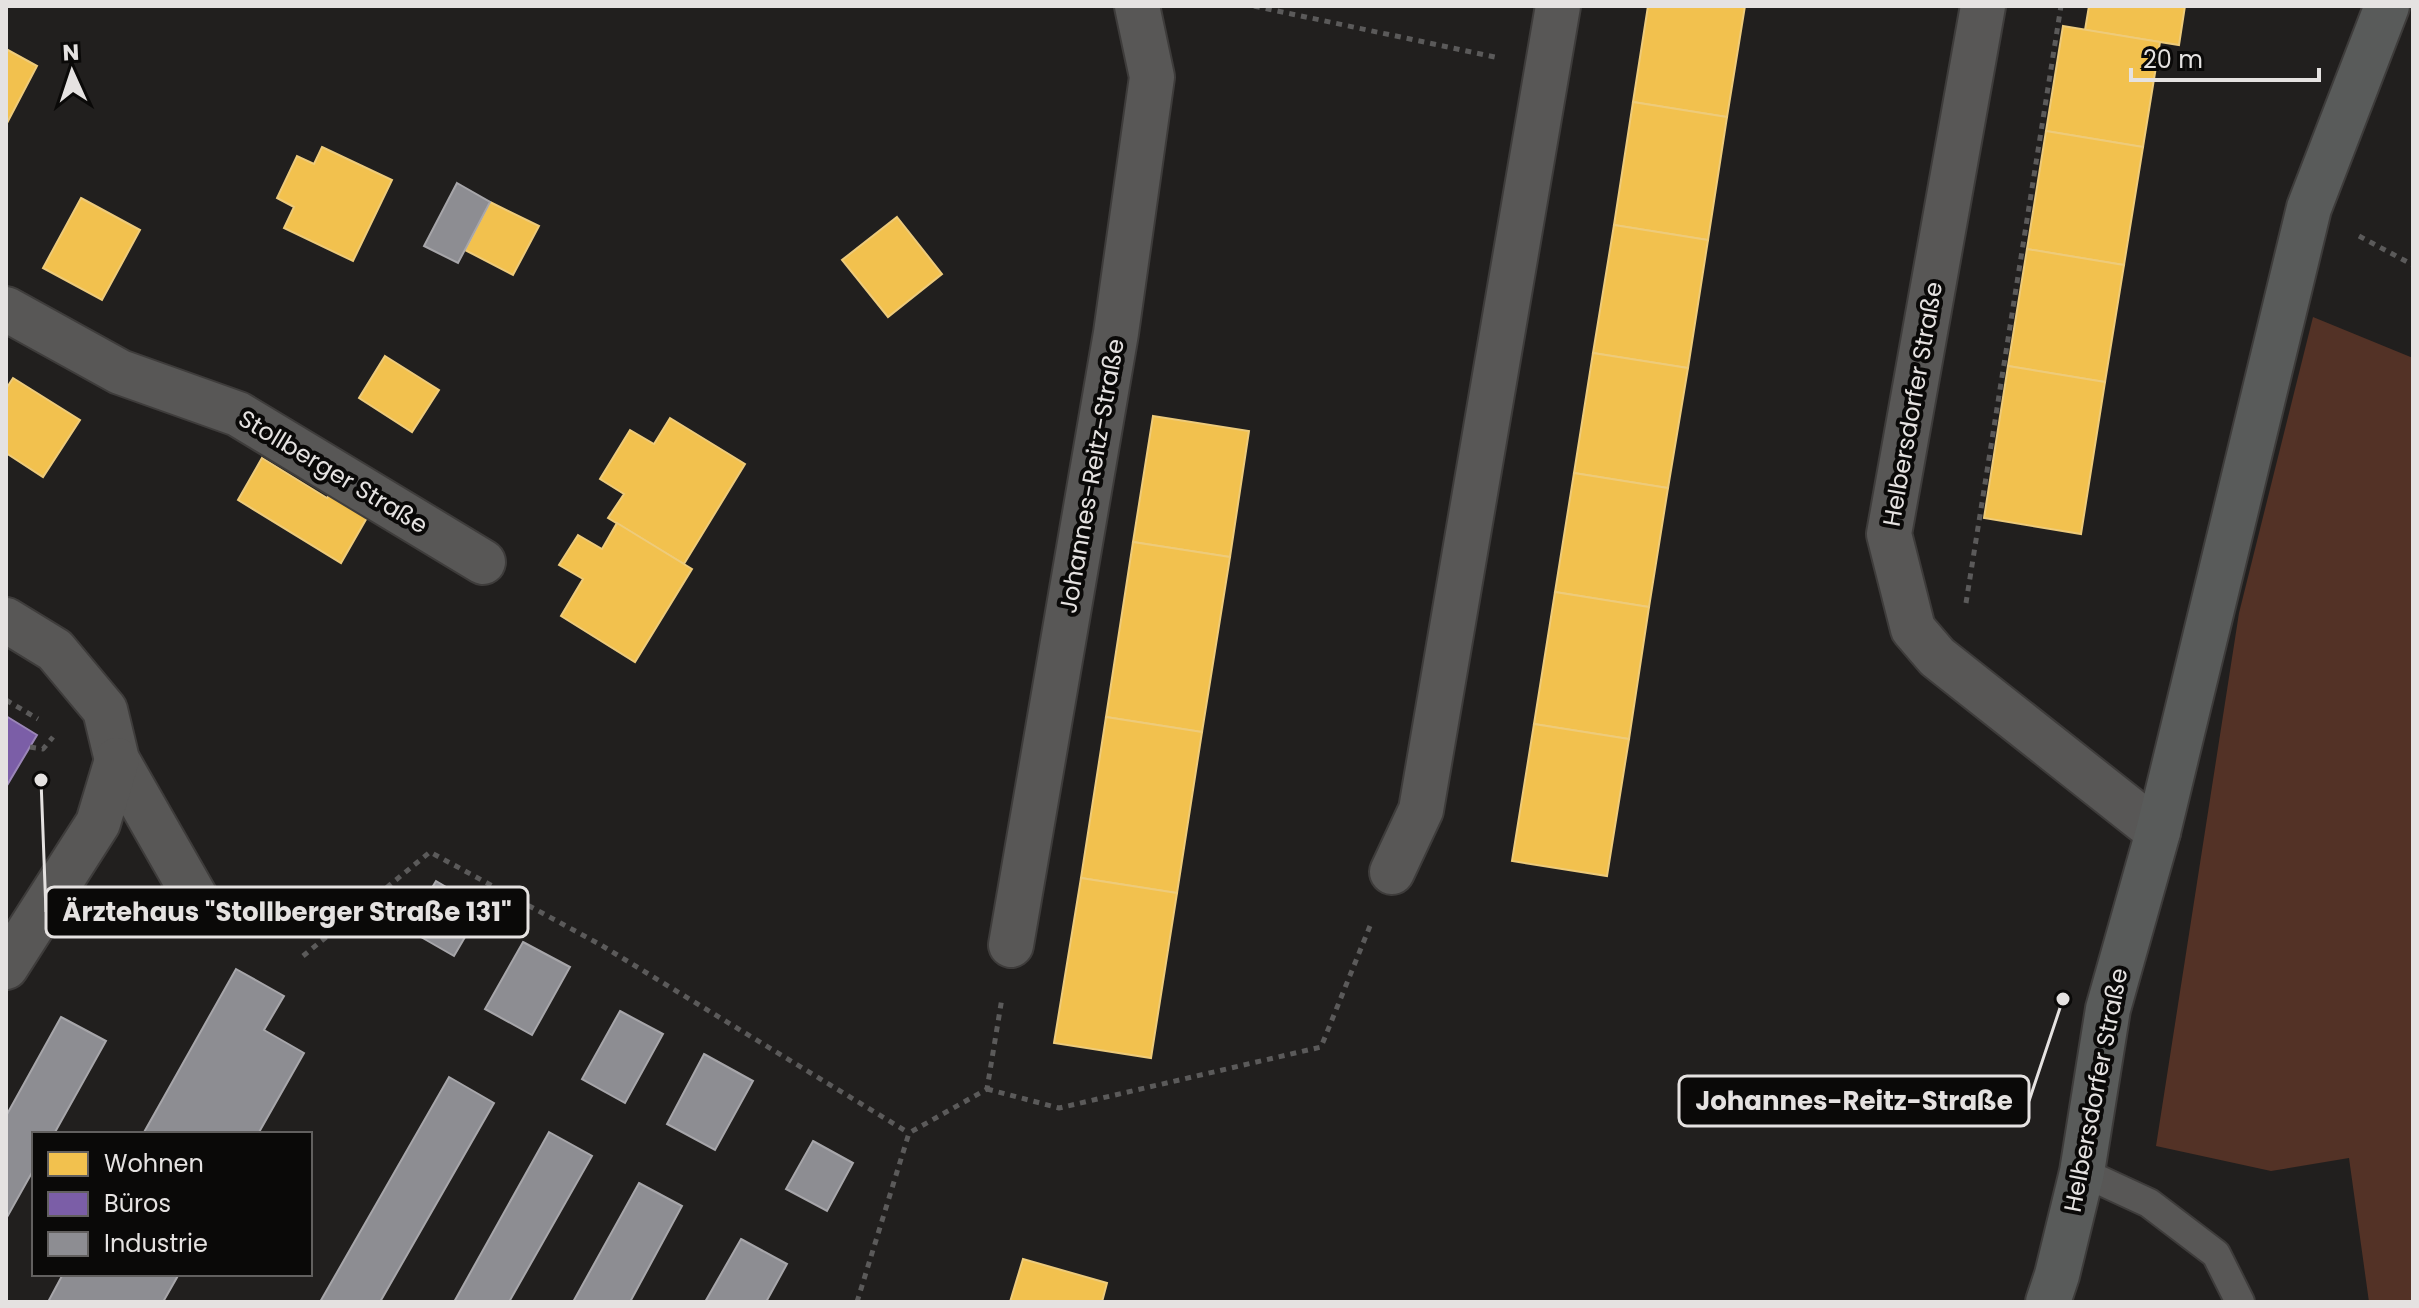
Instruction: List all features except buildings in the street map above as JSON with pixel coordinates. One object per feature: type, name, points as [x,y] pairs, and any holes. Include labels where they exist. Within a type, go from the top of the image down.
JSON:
[{"type":"street","name":"Johannes-Reitz-Straße","points":[[1011,945],[1116,333],[1152,77],[1137,6]]},
{"type":"street","points":[[1392,872],[1421,810],[1558,6]]},
{"type":"street","name":"Helbersdorfer Straße","points":[[1983,6],[1889,534],[1913,629],[1937,657],[2158,832]]},
{"type":"street","name":"Helbersdorfer Straße","points":[[2048,1302],[2082,1172],[2108,1009],[2158,832],[2309,208],[2387,6]]},
{"type":"street","name":"Stollberger Straße","points":[[6,309],[120,372],[238,414],[483,562]]},
{"type":"street","points":[[6,620],[55,650],[105,710],[117,760],[202,909]]},
{"type":"street","points":[[6,967],[98,823],[117,760]]},
{"type":"lane","points":[[2082,1172],[2149,1203],[2216,1254],[2240,1302]]},
{"type":"path","points":[[1254,6],[1547,68]]},
{"type":"path","points":[[1937,657],[1966,604],[2061,6]]},
{"type":"path","points":[[30,747],[43,749],[53,737]]},
{"type":"path","points":[[303,956],[430,852],[601,945],[909,1133]]},
{"type":"path","points":[[857,1302],[909,1133],[987,1089],[1059,1108],[1321,1047],[1392,872]]},
{"type":"path","points":[[987,1089],[1011,945]]},
{"type":"shaded area","points":[[2313,317],[2413,358],[2413,1302],[2369,1302],[2349,1158],[2271,1171],[2156,1146],[2239,613]]},
{"type":"place","name":"Ärztehaus \"Stollberger Straße 131\"","points":[[41,780]]},
{"type":"place","name":"Johannes-Reitz-Straße","points":[[2063,999]]}]
